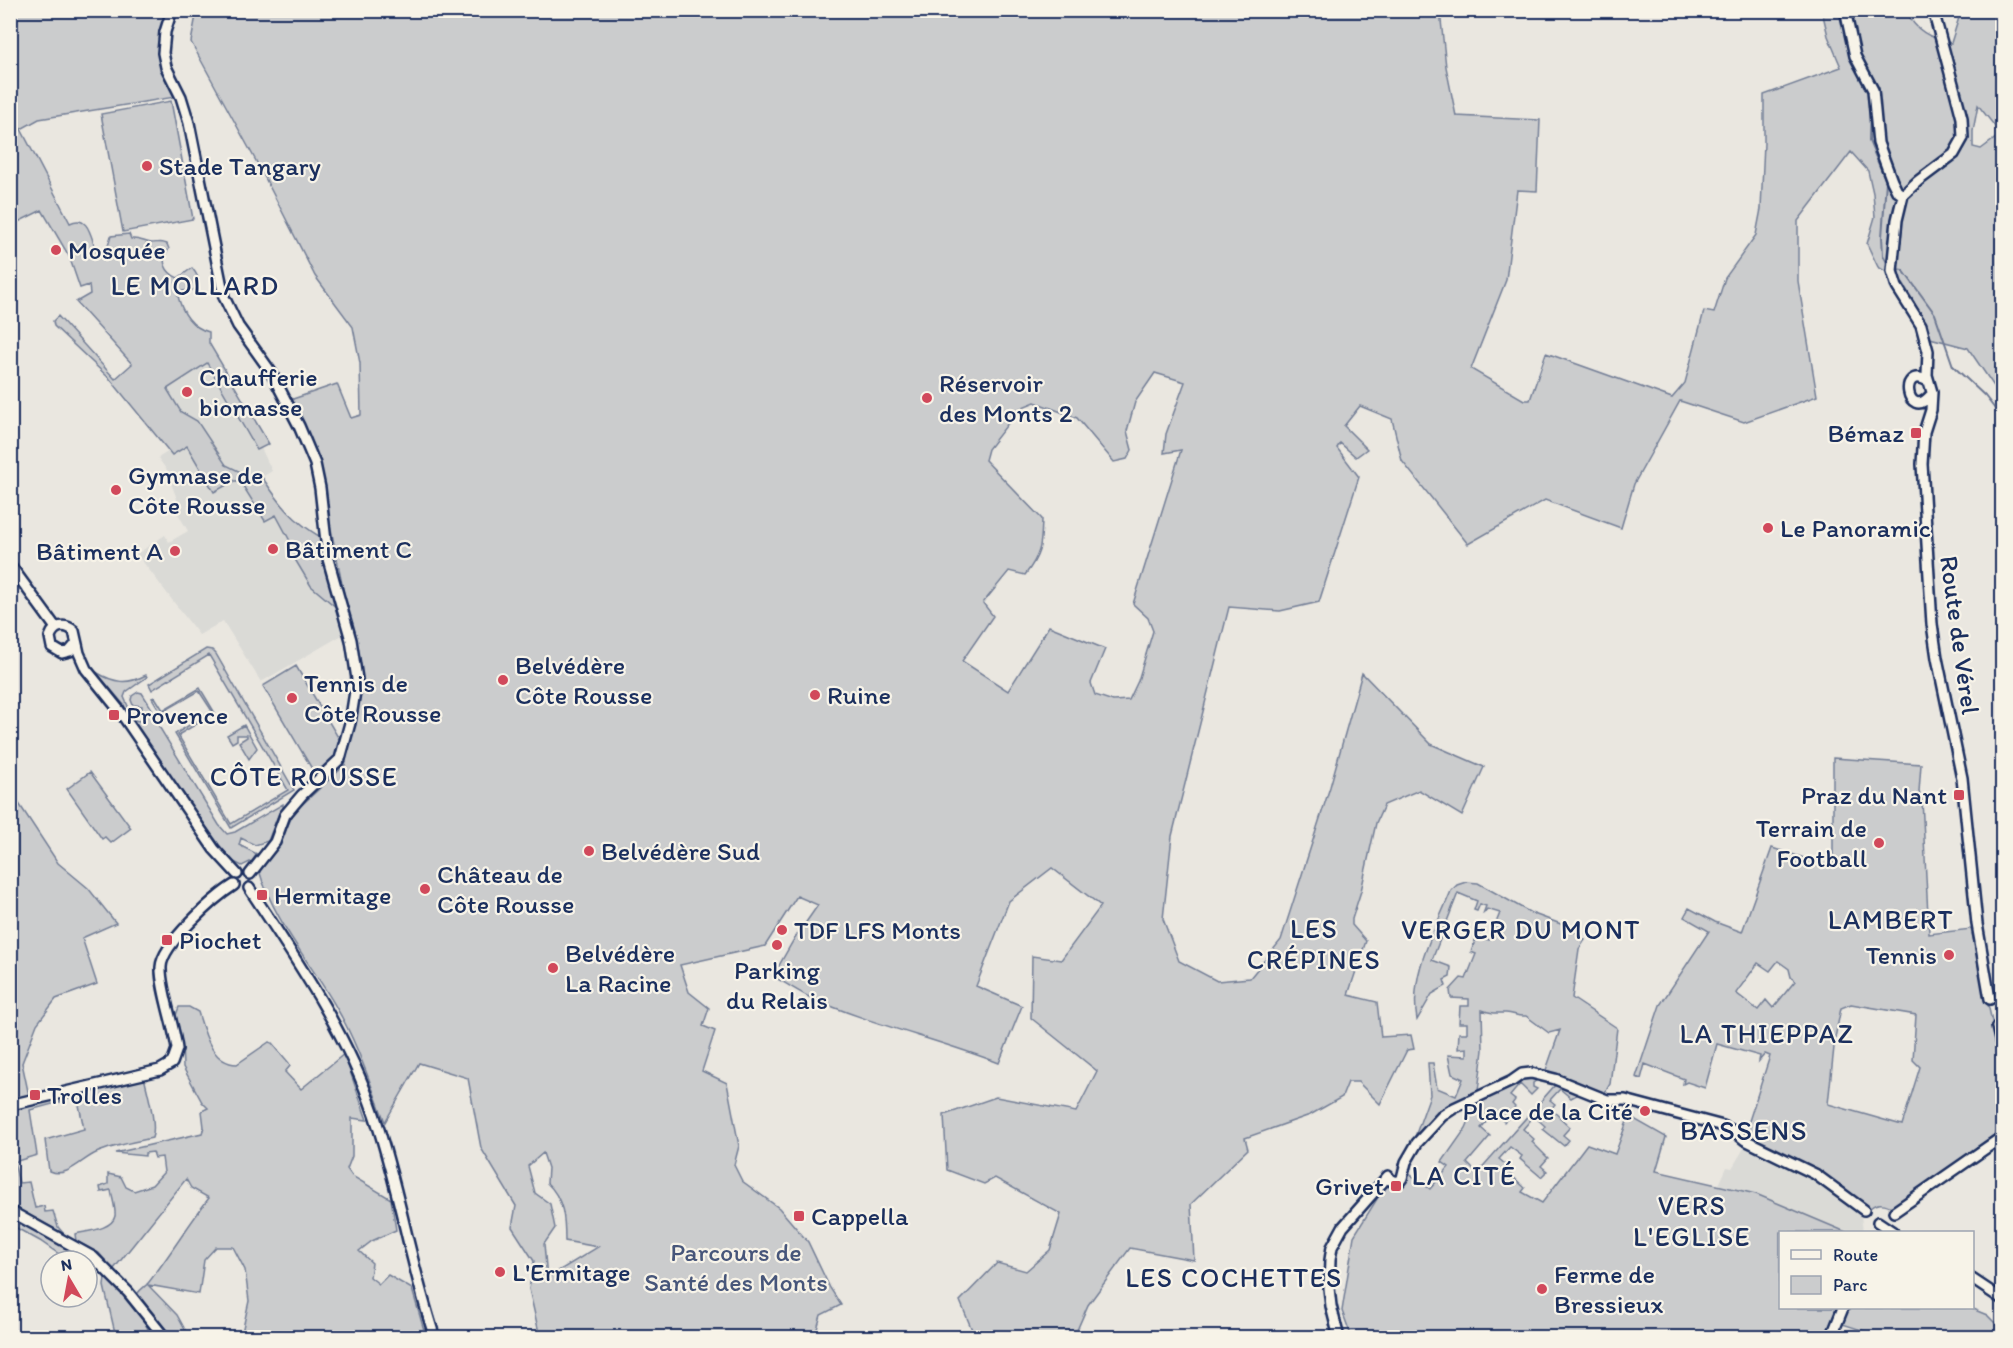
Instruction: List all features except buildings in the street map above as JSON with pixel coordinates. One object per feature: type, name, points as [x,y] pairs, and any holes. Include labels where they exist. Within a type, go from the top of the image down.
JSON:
[{"type":"street","points":[[172,10],[165,32],[163,53],[166,67],[181,97],[189,123],[224,297],[238,326],[271,372],[299,426],[315,464],[328,559],[348,628],[357,679],[350,723],[340,759],[302,795],[285,815],[275,842],[250,874]]},
{"type":"street","points":[[1845,10],[1855,56],[1873,90],[1876,103],[1876,133],[1889,172],[1906,192]]},
{"type":"street","points":[[1919,402],[1926,401],[1930,396],[1928,351],[1922,325],[1893,279],[1897,220],[1906,192],[1954,154],[1963,138],[1962,118],[1933,10]]},
{"type":"street","points":[[1916,379],[1922,366],[1926,342]]},
{"type":"street","points":[[1928,381],[1922,378],[1916,379],[1910,383],[1908,390],[1910,397],[1925,408],[1928,418]]},
{"type":"street","name":"Route de Vérel","points":[[1930,396],[1931,410],[1922,464],[1932,624],[1962,778],[1977,924],[1990,999]]},
{"type":"street","points":[[10,565],[56,628]]},
{"type":"street","points":[[86,669],[76,644],[76,635],[71,628],[62,626],[56,628],[50,637],[51,646],[57,652],[66,653],[86,669],[118,710],[214,849],[237,874]]},
{"type":"street","points":[[66,653],[76,644]]},
{"type":"street","points":[[244,872],[250,874],[252,883],[249,888],[240,890],[234,885],[233,880],[237,874],[244,872]]},
{"type":"street","points":[[10,1105],[136,1077],[160,1070],[172,1063],[177,1053],[177,1044],[161,969],[166,954],[198,915],[234,885]]},
{"type":"street","points":[[249,888],[320,996],[352,1059],[374,1114],[435,1338]]},
{"type":"street","points":[[1997,1027],[2002,1048]]},
{"type":"street","points":[[1339,1338],[1331,1306],[1330,1260],[1332,1247],[1343,1227],[1388,1176],[1390,1180],[1399,1182],[1406,1162],[1417,1143],[1442,1116],[1522,1074],[1531,1073],[1567,1082],[1607,1100],[1625,1100],[1723,1126],[1745,1140],[1815,1174],[1864,1210]]},
{"type":"street","points":[[1894,1212],[2002,1137]]},
{"type":"street","points":[[10,1211],[93,1257],[128,1292],[165,1338]]},
{"type":"street","points":[[1878,1222],[1890,1231]]},
{"type":"street","points":[[1974,1280],[2002,1299]]},
{"type":"street","points":[[1831,1338],[1843,1309]]},
{"type":"shaded area","points":[[209,343],[269,444],[261,448],[272,471],[262,477],[287,512],[322,538],[344,634],[261,682],[223,621],[199,635],[137,554],[165,535],[169,542],[188,531],[177,512],[177,499],[171,483],[174,480],[158,458],[169,451],[172,455],[187,446],[214,491],[234,481],[240,481],[245,488],[251,484],[242,473],[221,483],[192,434],[182,440],[146,379],[186,352]]},
{"type":"shaded area","points":[[1746,1145],[1792,1164],[1861,1215],[1863,1231],[1844,1231],[1756,1194],[1718,1187],[1727,1167],[1732,1168]]},
{"type":"green space","name":"Parcours de Santé des Monts","points":[[197,10],[1440,11],[1446,67],[1456,116],[1540,120],[1537,191],[1517,190],[1506,280],[1471,369],[1524,400],[1530,400],[1546,353],[1672,398],[1685,383],[1704,311],[1714,313],[1725,278],[1756,235],[1761,209],[1764,95],[1841,67],[1828,36],[1822,11],[1907,11],[1914,24],[1924,33],[1951,43],[1961,11],[2002,11],[2002,398],[1968,348],[1930,338],[1901,280],[1878,267],[1867,244],[1875,217],[1868,171],[1851,152],[1798,221],[1798,281],[1817,396],[1744,422],[1680,401],[1634,484],[1621,528],[1545,500],[1468,544],[1402,461],[1392,419],[1360,406],[1344,426],[1367,449],[1356,457],[1340,443],[1337,448],[1359,477],[1319,602],[1280,611],[1229,607],[1172,836],[1163,919],[1179,961],[1217,981],[1250,978],[1281,940],[1330,787],[1362,673],[1431,744],[1484,767],[1462,816],[1419,790],[1384,805],[1376,823],[1361,891],[1352,919],[1352,925],[1366,941],[1348,995],[1377,1002],[1381,1037],[1411,1035],[1414,1049],[1407,1050],[1380,1104],[1358,1082],[1348,1082],[1342,1097],[1310,1115],[1245,1138],[1248,1149],[1191,1204],[1194,1260],[1130,1248],[1088,1305],[1074,1337],[975,1337],[960,1301],[997,1263],[1026,1271],[1050,1250],[1061,1214],[995,1178],[984,1184],[947,1170],[944,1115],[996,1097],[1076,1112],[1097,1071],[1031,1018],[1032,956],[1061,960],[1101,906],[1052,868],[1009,901],[976,986],[1022,1006],[999,1063],[832,1007],[809,997],[773,976],[793,941],[818,905],[797,896],[765,946],[680,965],[689,992],[709,1008],[703,1026],[715,1031],[702,1071],[727,1083],[739,1146],[734,1165],[742,1181],[779,1208],[808,1242],[830,1288],[841,1305],[821,1315],[817,1329],[819,1337],[540,1337],[529,1289],[534,1261],[512,1227],[516,1206],[481,1148],[468,1078],[419,1063],[385,1122],[344,1020],[283,924],[265,888],[259,870],[277,849],[294,812],[345,765],[362,685],[317,458],[290,400],[337,384],[351,418],[361,415],[360,363],[353,327],[315,276],[262,172],[191,42]],"holes":[[[1978,105],[2001,134],[1981,149],[1973,147],[1973,131]],[[1155,373],[1185,382],[1166,434],[1164,453],[1181,450],[1133,604],[1148,618],[1153,631],[1138,681],[1129,700],[1113,701],[1095,695],[1091,683],[1105,649],[1049,626],[1008,691],[962,661],[993,616],[983,603],[1009,571],[1025,575],[1035,561],[1041,542],[1042,519],[985,460],[988,449],[1020,408],[1035,402],[1077,418],[1114,462],[1127,459],[1132,450],[1127,431],[1135,402]],[[543,1153],[548,1168],[547,1183],[557,1196],[562,1210],[565,1241],[598,1247],[547,1278],[544,1244],[555,1228],[550,1204],[535,1193],[528,1166]]]},
{"type":"green space","points":[[11,11],[169,11],[167,76],[175,97],[39,119],[21,129],[70,223],[83,222],[87,226],[100,257],[105,256],[111,236],[129,234],[131,239],[167,244],[169,249],[164,262],[167,270],[174,276],[178,278],[192,268],[199,280],[199,286],[198,289],[177,292],[181,306],[192,322],[202,330],[209,332],[209,343],[269,444],[257,450],[207,363],[167,389],[181,412],[197,421],[226,465],[245,474],[252,484],[262,477],[288,511],[322,538],[337,608],[311,586],[293,556],[297,554],[276,515],[265,521],[240,481],[234,481],[214,492],[187,446],[172,455],[110,379],[54,326],[53,321],[58,316],[115,379],[132,364],[76,302],[90,294],[89,285],[80,288],[69,256],[42,210],[10,226]]},
{"type":"green space","name":"Stade Tangary","points":[[171,101],[193,219],[123,232],[101,114]]},
{"type":"green space","points":[[206,649],[216,654],[294,790],[231,828],[175,734],[212,711],[199,691],[161,713],[152,698],[155,697],[163,710],[200,688],[215,713],[178,735],[231,824],[288,790],[209,655],[152,690],[149,684]]},
{"type":"green space","points":[[296,666],[342,744],[338,755],[315,774],[263,686]]},
{"type":"green space","points":[[96,672],[109,679],[121,681],[133,680],[146,675],[147,677],[126,692],[124,697],[134,720],[139,721],[142,718],[142,706],[133,705],[131,700],[132,696],[138,692],[142,693],[154,712],[158,725],[219,825],[227,834],[235,832],[283,804],[268,841],[255,845],[241,838],[239,845],[257,854],[252,861],[242,866],[234,862],[223,850],[132,724],[124,705]]},
{"type":"green space","points":[[244,725],[257,748],[249,759],[239,742],[247,735],[237,735],[237,740],[232,743],[227,735]]},
{"type":"green space","points":[[1833,758],[1921,764],[1919,792],[1922,800],[1929,934],[1971,929],[2002,1066],[2002,1129],[1893,1208],[1882,1204],[1870,1208],[1810,1165],[1751,1139],[1749,1121],[1770,1056],[1765,1054],[1759,1061],[1760,1056],[1717,1044],[1705,1088],[1687,1082],[1683,1084],[1684,1079],[1645,1064],[1641,1079],[1636,1077],[1660,1005],[1709,931],[1684,917],[1689,908],[1715,922],[1742,932],[1772,848],[1833,867]],"holes":[[[1778,961],[1789,969],[1795,981],[1773,1008],[1766,1000],[1758,1010],[1736,993],[1758,963],[1770,971]],[[1851,1004],[1916,1015],[1913,1060],[1920,1067],[1902,1125],[1828,1104],[1835,1038],[1841,1008]]]},
{"type":"green space","points":[[90,772],[131,828],[111,843],[105,837],[102,839],[67,789]]},
{"type":"green space","points":[[10,790],[58,863],[88,888],[116,923],[82,938],[97,984],[56,999],[37,1024],[22,1063],[29,1096],[11,1100]]},
{"type":"green space","points":[[1466,882],[1478,883],[1531,913],[1569,927],[1585,940],[1579,949],[1572,998],[1617,1028],[1610,1084],[1604,1094],[1546,1070],[1560,1030],[1549,1033],[1526,1016],[1482,1010],[1483,1050],[1478,1091],[1441,1112],[1412,1145],[1430,1095],[1428,1063],[1433,1063],[1437,1088],[1456,1096],[1463,1079],[1452,1074],[1448,1055],[1467,1056],[1467,1048],[1458,1049],[1459,1033],[1467,1033],[1467,1023],[1459,1023],[1460,1006],[1469,1006],[1469,999],[1451,998],[1450,990],[1461,978],[1466,979],[1476,954],[1471,952],[1477,935],[1489,940],[1500,913],[1487,909],[1483,914],[1486,906],[1480,904],[1477,911],[1474,910],[1477,901],[1458,893],[1432,960],[1451,967],[1450,977],[1444,980],[1446,986],[1432,994],[1417,1020],[1415,1003],[1417,986],[1425,954],[1451,891],[1457,885]]},
{"type":"green space","points":[[179,1007],[189,1007],[198,1012],[210,1045],[221,1059],[228,1063],[237,1064],[269,1042],[272,1043],[289,1063],[290,1066],[285,1072],[301,1089],[344,1054],[367,1120],[352,1118],[352,1156],[347,1169],[352,1176],[391,1199],[396,1230],[372,1241],[359,1251],[372,1263],[370,1277],[379,1284],[388,1275],[412,1289],[426,1337],[241,1337],[249,1301],[245,1270],[233,1247],[216,1247],[204,1260],[199,1294],[148,1285],[177,1315],[189,1337],[169,1337],[135,1299],[209,1198],[191,1188],[186,1179],[113,1270],[99,1253],[99,1249],[91,1249],[76,1241],[75,1234],[104,1227],[113,1221],[115,1213],[111,1190],[101,1192],[100,1187],[108,1184],[108,1174],[121,1177],[126,1187],[134,1191],[152,1185],[164,1172],[162,1157],[155,1158],[153,1152],[145,1153],[145,1156],[115,1153],[202,1133],[204,1127],[202,1111],[208,1108],[202,1102],[183,1067],[182,1042],[176,1015]]},
{"type":"green space","points":[[1526,1077],[1536,1081],[1533,1087],[1537,1089],[1531,1095],[1520,1084],[1510,1096],[1515,1100],[1512,1104],[1515,1107],[1514,1112],[1504,1122],[1495,1112],[1481,1128],[1490,1136],[1467,1163],[1477,1173],[1557,1083],[1580,1093],[1571,1098],[1560,1089],[1550,1100],[1555,1104],[1551,1109],[1570,1127],[1563,1135],[1569,1140],[1564,1146],[1543,1129],[1545,1126],[1534,1116],[1523,1129],[1534,1139],[1532,1142],[1548,1158],[1541,1166],[1547,1171],[1541,1177],[1520,1159],[1522,1156],[1510,1147],[1499,1159],[1511,1169],[1509,1173],[1525,1188],[1522,1192],[1542,1203],[1587,1144],[1615,1154],[1629,1116],[1666,1137],[1656,1171],[1756,1194],[1844,1231],[1779,1231],[1779,1309],[1972,1309],[1987,1315],[2002,1330],[2002,1337],[1883,1337],[1843,1324],[1830,1338],[1352,1338],[1342,1311],[1354,1236],[1385,1186],[1401,1186],[1406,1182],[1408,1173],[1430,1189],[1449,1167],[1442,1162],[1466,1128],[1474,1109],[1471,1105]]},
{"type":"green space","points":[[143,1079],[153,1118],[152,1138],[103,1150],[62,1172],[49,1171],[45,1140],[84,1129],[79,1105],[80,1094]]},
{"type":"green space","points":[[56,1098],[64,1101],[30,1110],[37,1155],[14,1162],[19,1183],[29,1182],[35,1208],[44,1206],[45,1212],[53,1211],[58,1227],[64,1234],[11,1205],[10,1109]]},
{"type":"green space","points":[[10,1217],[70,1249],[52,1249],[11,1225]]},
{"type":"green space","points":[[105,1278],[119,1287],[126,1295],[144,1321],[150,1336],[116,1337],[104,1286]]},
{"type":"waterway","points":[[1851,57],[1858,71]]},
{"type":"waterway","points":[[1870,106],[1869,141],[1886,181],[1882,237],[1883,255],[1890,268]]},
{"type":"waterway","points":[[1896,269],[1903,270],[1935,314],[1953,366],[1985,396],[2002,418]]},
{"type":"place","name":"Stade Tangary","points":[[147,166]]},
{"type":"place","name":"Mosquée","points":[[56,250]]},
{"type":"place","name":"Chaufferie biomasse","points":[[187,392]]},
{"type":"place","name":"Réservoir des Monts 2","points":[[927,398]]},
{"type":"place","name":"Bémaz","points":[[1916,433]]},
{"type":"place","name":"Gymnase de Côte Rousse","points":[[116,490]]},
{"type":"place","name":"Le Panoramic","points":[[1768,528]]},
{"type":"place","name":"Bâtiment C","points":[[273,549]]},
{"type":"place","name":"Bâtiment A","points":[[175,551]]},
{"type":"place","name":"Belvédère Côte Rousse","points":[[503,680]]},
{"type":"place","name":"Ruine","points":[[815,695]]},
{"type":"place","name":"Tennis de Côte Rousse","points":[[292,698]]},
{"type":"place","name":"Provence","points":[[114,715]]},
{"type":"place","name":"Praz du Nant","points":[[1959,795]]},
{"type":"place","name":"Terrain de Football","points":[[1879,843]]},
{"type":"place","name":"Belvédère Sud","points":[[589,851]]},
{"type":"place","name":"Château de Côte Rousse","points":[[425,889]]},
{"type":"place","name":"Hermitage","points":[[262,895]]},
{"type":"place","name":"TDF LFS Monts","points":[[782,930]]},
{"type":"place","name":"Piochet","points":[[167,940]]},
{"type":"place","name":"Parking du Relais","points":[[777,945]]},
{"type":"place","name":"Tennis","points":[[1949,955]]},
{"type":"place","name":"Belvédère La Racine","points":[[553,968]]},
{"type":"place","name":"Trolles","points":[[35,1095]]},
{"type":"place","name":"Place de la Cité","points":[[1645,1111]]},
{"type":"place","name":"Grivet","points":[[1396,1186]]},
{"type":"place","name":"Cappella","points":[[799,1216]]},
{"type":"place","name":"L'Ermitage","points":[[500,1272]]},
{"type":"place","name":"Ferme de Bressieux","points":[[1542,1289]]},
{"type":"district","name":"LE MOLLARD","points":[[195,286]]},
{"type":"district","name":"CÔTE ROUSSE","points":[[304,777]]},
{"type":"district","name":"LAMBERT","points":[[1891,920]]},
{"type":"district","name":"VERGER DU MONT","points":[[1521,930]]},
{"type":"district","name":"LES CRÉPINES","points":[[1314,944]]},
{"type":"district","name":"LA THIEPPAZ","points":[[1767,1034]]},
{"type":"district","name":"BASSENS","points":[[1744,1130]]},
{"type":"district","name":"LA CITÉ","points":[[1464,1176]]},
{"type":"district","name":"VERS L'EGLISE","points":[[1692,1222]]},
{"type":"district","name":"LES COCHETTES","points":[[1234,1278]]}]
